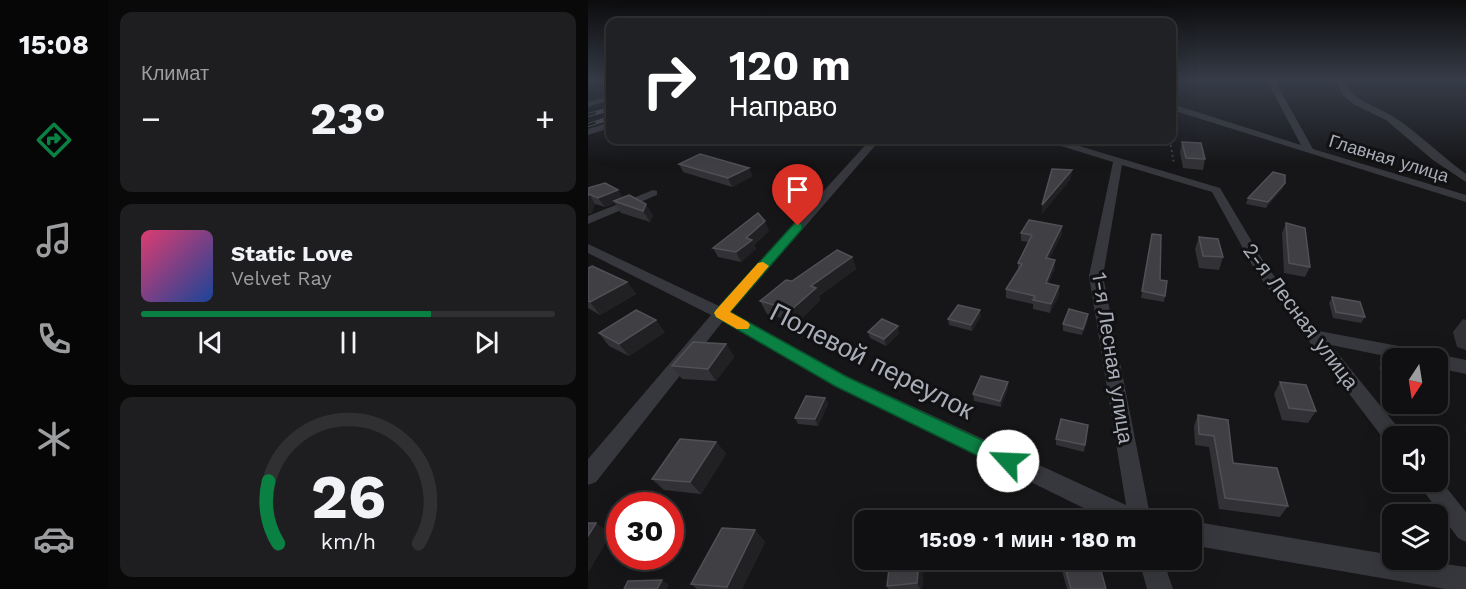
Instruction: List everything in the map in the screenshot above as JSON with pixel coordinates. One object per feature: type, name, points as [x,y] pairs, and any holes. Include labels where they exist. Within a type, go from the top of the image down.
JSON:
[{"type":"street","points":[[1177,108],[1309,151]]},
{"type":"street","name":"Главная улица","points":[[1286,108],[1309,151],[1466,199]]},
{"type":"street","points":[[1369,108],[1389,118],[1466,179]]},
{"type":"street","points":[[588,132],[606,126]]},
{"type":"street","points":[[588,475],[721,313],[871,144]]},
{"type":"street","points":[[1064,144],[1177,178]]},
{"type":"street","name":"1-я Лесная улица","points":[[1118,160],[1096,276],[1138,510]]},
{"type":"street","name":"2-я Лесная улица","points":[[1177,178],[1216,190],[1261,269],[1385,426]]},
{"type":"street","points":[[588,220],[653,193]]},
{"type":"street","name":"Полевой переулок","points":[[588,248],[721,313],[841,381],[1111,510]]},
{"type":"street","points":[[1314,336],[1382,349]]},
{"type":"street","points":[[1448,363],[1466,367]]},
{"type":"street","points":[[1436,492],[1466,530]]},
{"type":"street","points":[[1202,535],[1466,580]]},
{"type":"street","points":[[1154,570],[1160,589]]},
{"type":"path","points":[[1171,144],[1177,178]]},
{"type":"building","points":[[1182,142],[1201,143],[1205,159],[1186,158]]},
{"type":"building","points":[[700,154],[749,168],[728,178],[679,164]]},
{"type":"building","points":[[1052,169],[1072,170],[1042,205]]},
{"type":"building","points":[[1273,172],[1285,175],[1285,183],[1268,202],[1248,198]]},
{"type":"building","points":[[605,183],[618,190],[598,198],[589,194],[588,196],[588,188]]},
{"type":"building","points":[[629,195],[646,204],[643,211],[614,201]]},
{"type":"building","points":[[758,213],[765,221],[746,238],[752,240],[736,252],[713,248]]},
{"type":"building","points":[[1029,220],[1062,226],[1046,258],[1055,260],[1046,283],[1059,286],[1051,304],[1033,300],[1035,296],[1006,289],[1022,264],[1018,263],[1032,235],[1021,233]]},
{"type":"building","points":[[1286,223],[1305,228],[1310,267],[1289,263]]},
{"type":"building","points":[[1152,234],[1161,235],[1160,280],[1167,281],[1165,296],[1142,291]]},
{"type":"building","points":[[1199,237],[1218,239],[1223,257],[1203,256]]},
{"type":"building","points":[[837,250],[852,257],[811,286],[816,288],[791,310],[760,301],[786,280],[792,281]]},
{"type":"building","points":[[592,266],[627,282],[590,302],[588,301],[588,268]]},
{"type":"building","points":[[1332,297],[1360,302],[1365,317],[1336,312]]},
{"type":"building","points":[[958,305],[980,310],[971,325],[948,319]]},
{"type":"building","points":[[1069,309],[1088,314],[1083,329],[1063,324]]},
{"type":"building","points":[[636,310],[656,320],[619,344],[599,333]]},
{"type":"building","points":[[882,319],[898,326],[884,339],[868,332]]},
{"type":"building","points":[[693,342],[726,344],[708,369],[672,366]]},
{"type":"building","points":[[981,376],[1008,382],[1000,401],[973,394]]},
{"type":"building","points":[[1280,382],[1306,385],[1316,411],[1289,408]]},
{"type":"building","points":[[806,396],[825,398],[815,419],[795,418]]},
{"type":"building","points":[[1198,415],[1228,420],[1233,463],[1277,468],[1288,506],[1225,498],[1214,436],[1199,434]]},
{"type":"building","points":[[1061,419],[1088,425],[1085,445],[1056,439]]},
{"type":"building","points":[[680,439],[716,442],[690,482],[652,479]]},
{"type":"building","points":[[588,523],[596,523],[588,536]]},
{"type":"building","points":[[722,528],[755,530],[727,587],[691,584]]},
{"type":"building","points":[[889,570],[918,570],[917,583],[887,586]]},
{"type":"building","points":[[1066,570],[1101,570],[1106,589],[1071,589]]},
{"type":"building","points":[[662,580],[657,589],[624,589],[628,581]]},
{"type":"railway","points":[[588,115],[606,110]]},
{"type":"railway","points":[[588,125],[606,119]]},
{"type":"slow traffic","points":[[742,325],[721,313],[763,266]]},
{"type":"route","points":[[798,226],[721,313],[841,381],[1008,461]]}]
